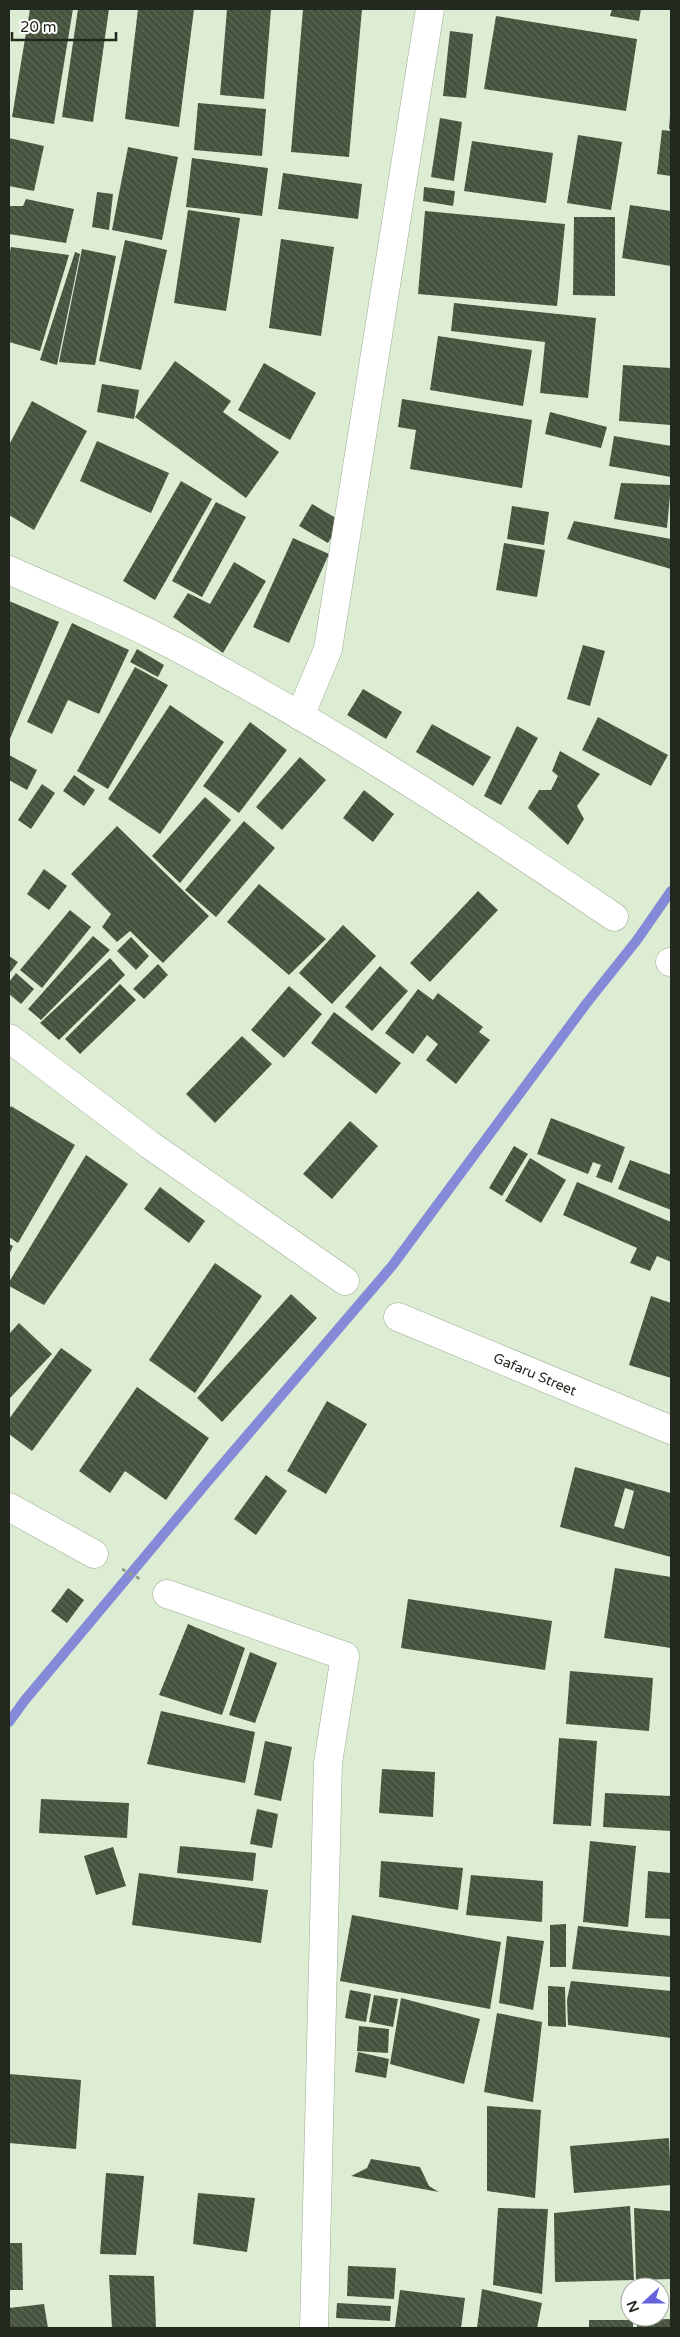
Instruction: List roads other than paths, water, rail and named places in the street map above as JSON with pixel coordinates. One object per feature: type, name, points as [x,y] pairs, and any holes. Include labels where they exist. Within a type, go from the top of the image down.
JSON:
[{"type":"street","points":[[300,716],[328,649],[430,9]]},
{"type":"street","points":[[9,570],[153,635],[300,716],[493,835],[614,917]]},
{"type":"street","points":[[9,1038],[150,1145],[345,1281]]},
{"type":"street","name":"Gafaru Street","points":[[398,1317],[671,1430]]},
{"type":"street","points":[[9,1507],[94,1554]]},
{"type":"street","points":[[167,1594],[345,1656],[328,1763],[314,2328]]},
{"type":"waterway","points":[[9,1722],[25,1700],[209,1480],[392,1266],[586,1004],[637,940],[671,891]]}]
